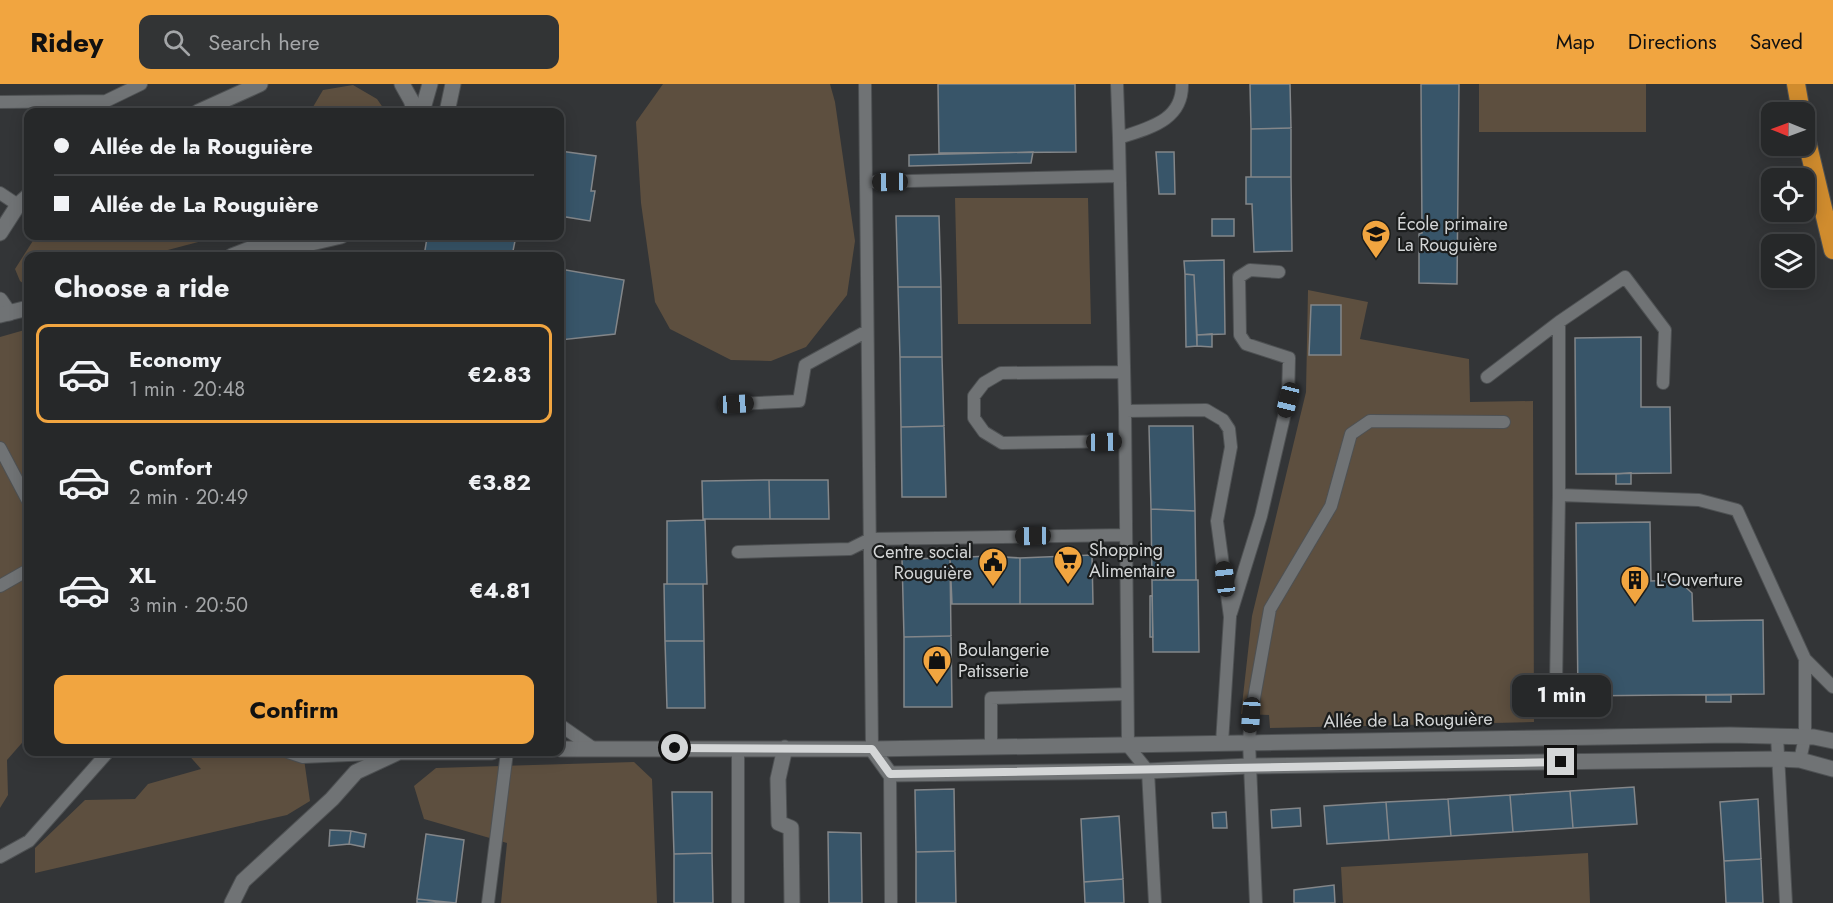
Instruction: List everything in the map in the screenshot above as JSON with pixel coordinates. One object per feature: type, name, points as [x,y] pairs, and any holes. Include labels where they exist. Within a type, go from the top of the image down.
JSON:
[{"type":"highway","points":[[1796,84],[1799,102]]},
{"type":"highway","points":[[1810,156],[1833,250]]},
{"type":"street","points":[[207,108],[260,84]]},
{"type":"street","points":[[402,84],[413,108]]},
{"type":"street","points":[[423,108],[430,84]]},
{"type":"street","points":[[448,108],[453,84]]},
{"type":"street","points":[[0,233],[23,201]]},
{"type":"street","points":[[242,252],[273,240]]},
{"type":"street","points":[[272,252],[324,240]]},
{"type":"street","points":[[0,300],[5,314],[24,309]]},
{"type":"street","name":"Allée de La Rouguière","points":[[872,749],[1777,736],[1833,741]]},
{"type":"street","points":[[785,748],[778,779],[779,823],[791,828],[792,903]]},
{"type":"street","points":[[564,749],[872,749],[890,774],[1148,771],[1249,766],[1777,759],[1800,760],[1833,769]]},
{"type":"street","points":[[232,903],[243,881],[332,799],[356,772],[392,756]]},
{"type":"lane","points":[[0,102],[106,101],[141,84]]},
{"type":"lane","points":[[865,84],[872,749]]},
{"type":"lane","points":[[1117,84],[1125,411],[1128,746],[1148,771],[1155,903]]},
{"type":"lane","points":[[1119,138],[1164,122],[1182,97],[1182,84]]},
{"type":"lane","points":[[866,182],[1119,176]]},
{"type":"lane","points":[[0,193],[23,201]]},
{"type":"lane","points":[[1230,617],[1261,516],[1288,400],[1289,358],[1246,344],[1240,335],[1239,277],[1250,270],[1279,272]]},
{"type":"lane","points":[[1487,377],[1559,322],[1625,277],[1665,330],[1663,383]]},
{"type":"lane","points":[[1556,685],[1559,322]]},
{"type":"lane","points":[[736,404],[800,401],[805,365],[867,331]]},
{"type":"lane","points":[[1124,372],[1001,373],[984,383],[974,396],[974,418],[984,432],[1002,443],[1125,441]]},
{"type":"lane","points":[[1125,411],[1206,410],[1223,420],[1229,429],[1231,447],[1217,521],[1230,617],[1222,743]]},
{"type":"lane","points":[[1256,903],[1249,742],[1251,715],[1270,609],[1330,506],[1351,434],[1370,421],[1504,422]]},
{"type":"lane","points":[[0,448],[24,493]]},
{"type":"lane","points":[[1559,495],[1699,500],[1737,510],[1805,659],[1833,687]]},
{"type":"lane","points":[[738,552],[849,549],[870,539],[1126,535]]},
{"type":"lane","points":[[0,586],[24,572]]},
{"type":"lane","points":[[1800,760],[1805,737],[1805,659]]},
{"type":"lane","points":[[991,748],[991,698],[1127,694]]},
{"type":"lane","points":[[564,728],[593,748]]},
{"type":"lane","points":[[1777,736],[1786,903]]},
{"type":"lane","points":[[738,748],[738,903]]},
{"type":"lane","points":[[0,857],[29,841],[104,756]]},
{"type":"lane","points":[[300,756],[327,756]]},
{"type":"lane","points":[[488,903],[506,756]]},
{"type":"lane","points":[[890,774],[891,903]]},
{"type":"shaded area","points":[[663,84],[830,84],[835,102],[855,241],[847,295],[806,347],[771,361],[731,360],[670,329],[655,302],[641,203],[636,122]]},
{"type":"shaded area","points":[[1479,84],[1646,84],[1646,132],[1479,132]]},
{"type":"shaded area","points":[[353,85],[377,99],[383,108],[312,108],[323,90]]},
{"type":"shaded area","points":[[955,198],[1088,198],[1091,324],[958,324]]},
{"type":"shaded area","points":[[33,240],[206,240],[160,252],[26,252]]},
{"type":"shaded area","points":[[24,255],[24,284],[20,281],[15,269]]},
{"type":"shaded area","points":[[1308,290],[1368,302],[1360,339],[1469,359],[1470,402],[1533,401],[1534,722],[1270,728],[1269,715],[1241,714],[1252,616],[1306,392]]},
{"type":"shaded area","points":[[24,330],[24,741],[7,760],[8,795],[0,808],[0,337]]},
{"type":"shaded area","points":[[190,756],[304,756],[310,801],[287,815],[35,873],[35,848],[85,800],[135,799],[148,784],[201,769]]},
{"type":"shaded area","points":[[634,762],[652,779],[657,903],[501,903],[507,843],[424,819],[414,786],[436,768]]},
{"type":"shaded area","points":[[1588,853],[1590,903],[1343,903],[1341,867]]},
{"type":"building","points":[[938,84],[1075,84],[1076,152],[939,153]]},
{"type":"building","points":[[1250,84],[1290,84],[1291,128],[1251,129]]},
{"type":"building","points":[[1421,84],[1459,84],[1457,284],[1419,283],[1419,234],[1422,233]]},
{"type":"building","points":[[1291,128],[1291,177],[1251,177],[1251,129]]},
{"type":"building","points":[[564,152],[596,156],[591,191],[595,191],[590,221],[564,217]]},
{"type":"building","points":[[1033,152],[1031,163],[909,166],[909,155]]},
{"type":"building","points":[[1156,152],[1174,152],[1175,194],[1159,194]]},
{"type":"building","points":[[1246,177],[1291,177],[1292,251],[1254,252],[1252,204],[1246,204]]},
{"type":"building","points":[[896,216],[939,216],[941,287],[898,287]]},
{"type":"building","points":[[1212,219],[1234,219],[1234,236],[1212,236]]},
{"type":"building","points":[[427,240],[515,240],[513,252],[425,252]]},
{"type":"building","points":[[1224,260],[1225,334],[1197,335],[1194,275],[1185,274],[1184,261]]},
{"type":"building","points":[[564,270],[624,280],[615,334],[564,340]]},
{"type":"building","points":[[1185,274],[1194,275],[1197,346],[1186,347]]},
{"type":"building","points":[[898,287],[941,287],[942,357],[900,357]]},
{"type":"building","points":[[1311,305],[1341,305],[1341,355],[1309,355]]},
{"type":"building","points":[[1212,334],[1212,347],[1197,346],[1197,335]]},
{"type":"building","points":[[1641,337],[1641,407],[1670,407],[1671,473],[1576,474],[1575,338]]},
{"type":"building","points":[[900,357],[942,357],[944,426],[901,427]]},
{"type":"building","points":[[944,426],[946,497],[902,497],[901,427]]},
{"type":"building","points":[[1149,426],[1193,426],[1195,511],[1151,509]]},
{"type":"building","points":[[1631,473],[1631,484],[1616,484],[1616,474]]},
{"type":"building","points":[[769,480],[828,480],[829,519],[770,519]]},
{"type":"building","points":[[769,480],[770,519],[703,519],[702,481]]},
{"type":"building","points":[[1151,509],[1195,511],[1196,580],[1152,580]]},
{"type":"building","points":[[705,520],[707,584],[667,584],[667,521]]},
{"type":"building","name":"L'Ouverture","points":[[1650,522],[1651,581],[1678,580],[1692,593],[1693,621],[1763,620],[1764,694],[1578,696],[1576,523]]},
{"type":"building","points":[[1092,555],[1093,604],[1020,604],[1020,558]]},
{"type":"building","points":[[988,556],[1020,558],[1020,604],[952,604],[950,558]]},
{"type":"building","points":[[950,558],[951,636],[904,637],[902,559]]},
{"type":"building","points":[[1152,580],[1198,580],[1199,652],[1153,652]]},
{"type":"building","points":[[664,584],[703,584],[704,641],[665,641]]},
{"type":"building","points":[[1152,595],[1153,637],[1150,637],[1150,596]]},
{"type":"building","points":[[951,636],[952,707],[904,707],[904,637]]},
{"type":"building","points":[[665,641],[704,641],[705,708],[667,708]]},
{"type":"building","points":[[1706,695],[1731,695],[1731,702],[1706,702]]},
{"type":"building","points":[[1589,696],[1609,696],[1609,705],[1589,705]]},
{"type":"building","points":[[1634,787],[1637,824],[1573,828],[1570,791]]},
{"type":"building","points":[[954,789],[955,851],[916,852],[915,790]]},
{"type":"building","points":[[1570,791],[1573,828],[1513,832],[1510,795]]},
{"type":"building","points":[[672,792],[712,792],[712,853],[674,854]]},
{"type":"building","points":[[1510,795],[1513,832],[1451,836],[1448,799]]},
{"type":"building","points":[[1448,799],[1451,836],[1389,840],[1386,802]]},
{"type":"building","points":[[1758,799],[1761,859],[1724,861],[1720,802]]},
{"type":"building","points":[[1386,802],[1389,840],[1327,844],[1324,806]]},
{"type":"building","points":[[1300,808],[1301,826],[1272,828],[1271,810]]},
{"type":"building","points":[[1226,812],[1227,828],[1213,828],[1212,813]]},
{"type":"building","points":[[1119,816],[1123,879],[1084,882],[1081,819]]},
{"type":"building","points":[[330,830],[351,831],[349,844],[329,846]]},
{"type":"building","points":[[351,831],[366,834],[364,847],[349,844]]},
{"type":"building","points":[[828,832],[861,833],[862,903],[829,903]]},
{"type":"building","points":[[426,834],[464,840],[456,903],[417,899]]},
{"type":"building","points":[[955,851],[956,903],[916,903],[916,852]]},
{"type":"building","points":[[712,853],[713,903],[674,903],[674,854]]},
{"type":"building","points":[[1761,859],[1763,903],[1726,903],[1724,861]]},
{"type":"building","points":[[1123,879],[1124,903],[1085,903],[1084,882]]},
{"type":"building","points":[[1334,885],[1335,903],[1294,903],[1294,890]]},
{"type":"building","points":[[417,899],[447,903],[417,903]]},
{"type":"place","name":"École primaire La Rouguière","points":[[1376,260]]},
{"type":"place","name":"Shopping Alimentaire","points":[[1068,586]]},
{"type":"place","name":"Centre social Rouguière","points":[[993,588]]},
{"type":"place","name":"L'Ouverture","points":[[1635,606]]},
{"type":"place","name":"Boulangerie Patisserie","points":[[937,686]]},
{"type":"route","points":[[675,748],[872,749],[890,774],[1561,762]]}]
